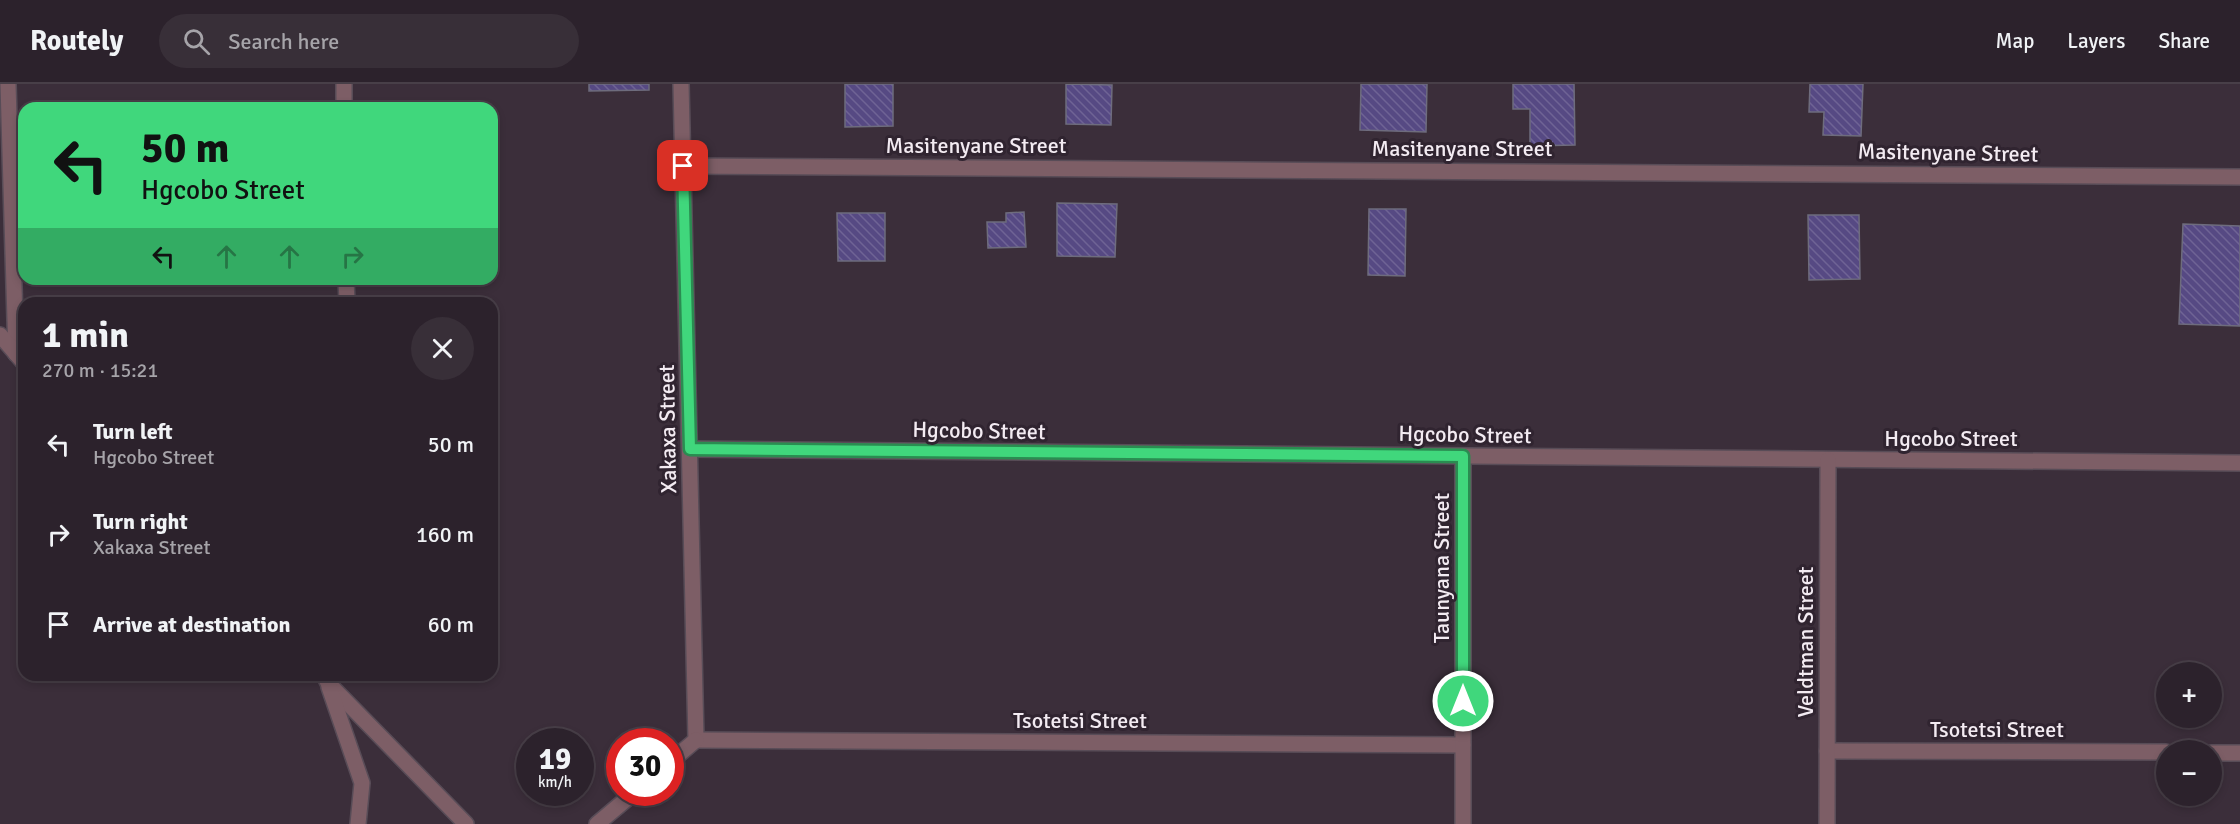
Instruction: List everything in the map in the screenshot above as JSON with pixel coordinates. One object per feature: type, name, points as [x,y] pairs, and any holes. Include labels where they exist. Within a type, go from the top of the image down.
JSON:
[{"type":"street","points":[[8,84],[18,312]]},
{"type":"street","points":[[344,84],[344,102]]},
{"type":"street","name":"Xakaxa Street","points":[[681,84],[696,740]]},
{"type":"street","name":"Masitenyane Street","points":[[683,166],[2240,177]]},
{"type":"street","points":[[0,335],[18,356]]},
{"type":"street","name":"Hgcobo Street","points":[[690,449],[2240,463]]},
{"type":"street","name":"Taunyana Street","points":[[1463,456],[1463,824]]},
{"type":"street","name":"Veldtman Street","points":[[1827,824],[1828,460]]},
{"type":"street","points":[[328,681],[362,783],[358,824]]},
{"type":"street","points":[[330,681],[466,824]]},
{"type":"street","points":[[684,750],[696,740]]},
{"type":"street","name":"Tsotetsi Street","points":[[696,740],[1463,745]]},
{"type":"street","name":"Tsotetsi Street","points":[[1827,751],[2156,753]]},
{"type":"street","points":[[2222,753],[2240,753]]},
{"type":"street","points":[[597,824],[618,806]]},
{"type":"building","points":[[589,84],[649,84],[649,90],[589,91]]},
{"type":"building","points":[[845,84],[893,84],[893,126],[845,127]]},
{"type":"building","points":[[1066,84],[1112,85],[1111,125],[1066,124]]},
{"type":"building","points":[[1361,84],[1427,84],[1426,132],[1360,130]]},
{"type":"building","points":[[1513,84],[1574,84],[1575,145],[1530,146],[1530,109],[1513,109]]},
{"type":"building","points":[[1810,84],[1863,84],[1861,136],[1823,135],[1824,112],[1809,112]]},
{"type":"building","points":[[1057,203],[1117,204],[1115,257],[1057,256]]},
{"type":"building","points":[[1369,209],[1406,209],[1405,276],[1368,275]]},
{"type":"building","points":[[1024,212],[1026,247],[988,248],[987,222],[1006,222],[1006,213]]},
{"type":"building","points":[[837,213],[885,213],[885,261],[838,261]]},
{"type":"building","points":[[1808,215],[1859,215],[1860,279],[1809,280]]},
{"type":"building","points":[[2183,224],[2240,226],[2240,326],[2179,324]]},
{"type":"route","points":[[683,166],[690,449],[1463,456],[1463,701]]}]
